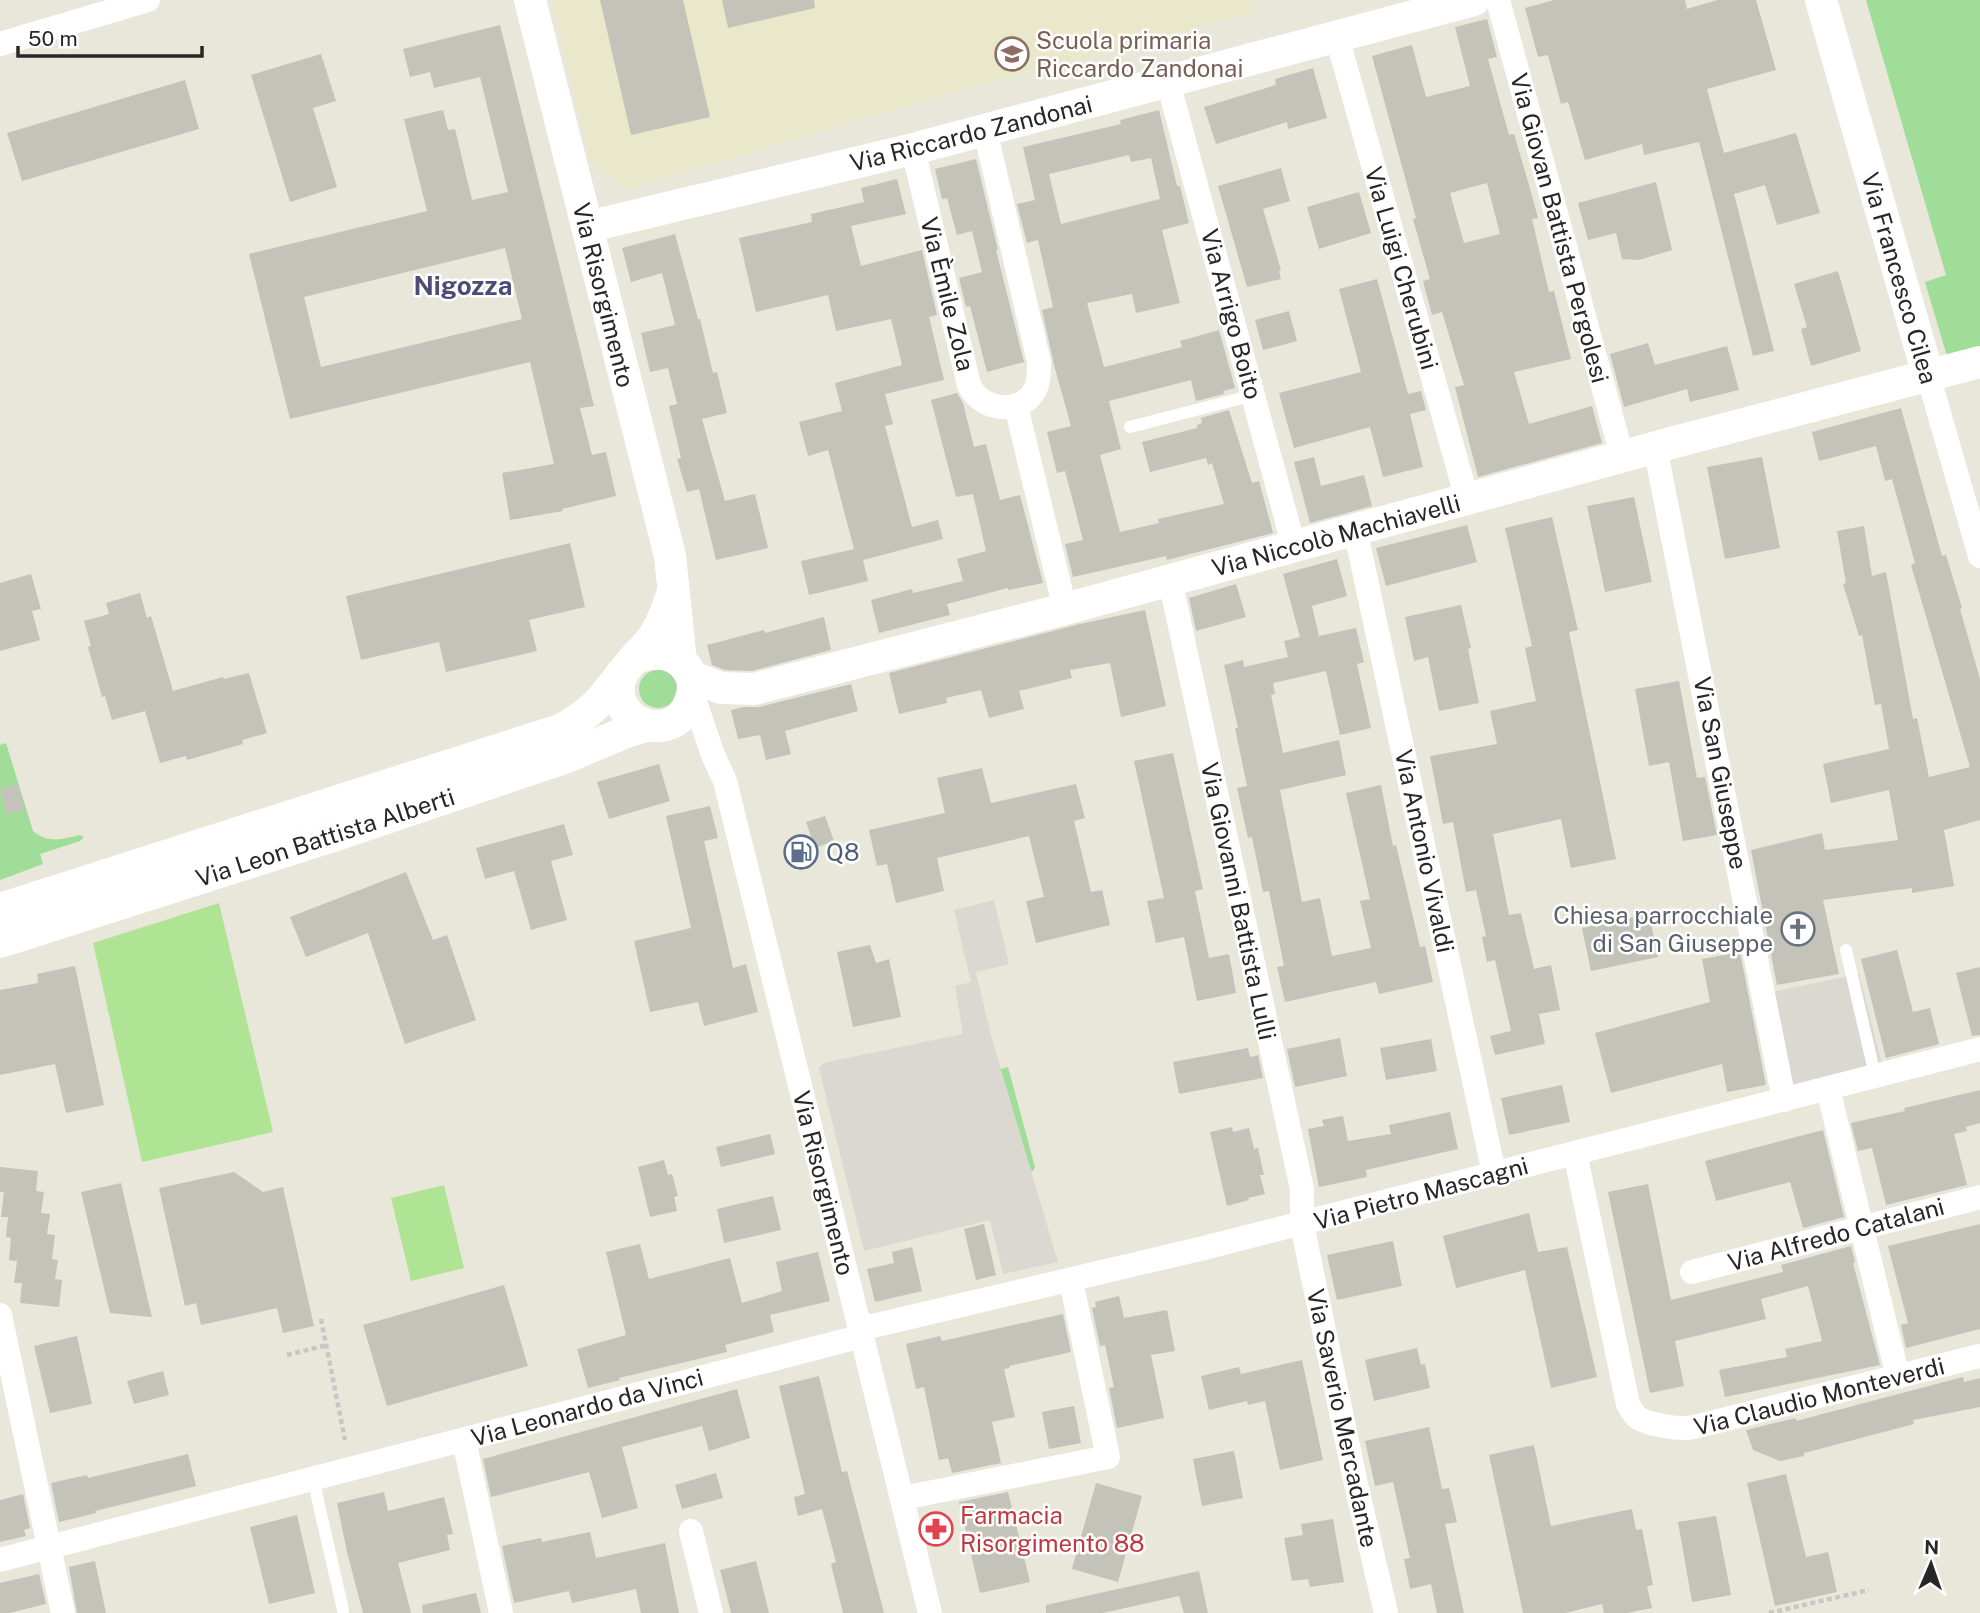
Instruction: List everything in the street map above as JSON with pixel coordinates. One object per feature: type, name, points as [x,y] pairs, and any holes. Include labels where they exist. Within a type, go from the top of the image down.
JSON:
[{"type":"street","points":[[0,44],[149,0]]},
{"type":"street","name":"Via Risorgimento","points":[[530,0],[670,556],[689,678],[713,755],[725,781],[930,1613]]},
{"type":"street","name":"Via Giovan Battista Pergolesi","points":[[1498,0],[1622,456]]},
{"type":"street","name":"Via Francesco Cilea","points":[[1821,0],[1980,556]]},
{"type":"street","name":"Via Riccardo Zandonai","points":[[587,227],[912,149],[1337,37],[1459,2]]},
{"type":"street","name":"Via Luigi Cherubini","points":[[1337,37],[1467,499]]},
{"type":"street","name":"Via Arrigo Boito","points":[[1168,82],[1294,547]]},
{"type":"street","points":[[985,130],[1039,362],[1038,383],[1034,391],[1016,406],[1065,609]]},
{"type":"street","name":"Via Èmile Zola","points":[[912,149],[970,385],[981,401],[998,407],[1016,406]]},
{"type":"street","name":"Via Niccolò Machiavelli","points":[[689,678],[721,688],[754,689],[1065,609],[1655,447],[1980,362]]},
{"type":"street","name":"Via San Giuseppe","points":[[1655,447],[1784,1100]]},
{"type":"street","name":"Via Antonio Vivaldi","points":[[1355,529],[1494,1173]]},
{"type":"street","name":"Via Giovanni Battista Lulli","points":[[1170,580],[1302,1189],[1302,1223]]},
{"type":"street","name":"Via Risorgimento","points":[[629,666],[654,636],[674,590]]},
{"type":"street","points":[[658,725],[685,713],[689,678],[671,655],[659,652],[647,653],[629,666],[619,684],[622,705],[636,722],[658,725],[713,755]]},
{"type":"street","name":"Via Leon Battista Alberti","points":[[0,909],[560,730],[597,706],[629,666]]},
{"type":"street","name":"Via Leon Battista Alberti","points":[[0,942],[336,835],[567,757],[626,732],[658,725]]},
{"type":"street","name":"Via Pietro Mascagni","points":[[861,1333],[1980,1049]]},
{"type":"street","points":[[1828,1089],[1898,1377]]},
{"type":"street","name":"Via Claudio Monteverdi","points":[[1576,1153],[1625,1390],[1631,1411],[1641,1419],[1686,1429],[1980,1356]]},
{"type":"street","name":"Via Alfredo Catalani","points":[[1692,1272],[1980,1197]]},
{"type":"street","name":"Via Saverio Mercadante","points":[[1302,1223],[1356,1484],[1386,1613]]},
{"type":"street","points":[[903,1497],[1108,1457],[1071,1281]]},
{"type":"street","points":[[0,1315],[63,1613]]},
{"type":"street","name":"Via Leonardo da Vinci","points":[[0,1560],[464,1440],[861,1333]]},
{"type":"street","points":[[464,1440],[501,1613]]},
{"type":"street","points":[[691,1531],[711,1613]]},
{"type":"lane","points":[[1130,427],[1254,396]]},
{"type":"lane","points":[[1846,950],[1875,1075]]},
{"type":"lane","points":[[313,1479],[343,1610]]},
{"type":"path","points":[[321,1319],[345,1440]]},
{"type":"path","points":[[288,1356],[327,1345]]},
{"type":"path","points":[[1769,1613],[1869,1590]]},
{"type":"shaded area","points":[[552,0],[1251,0],[1255,12],[941,96],[627,189],[591,163]]},
{"type":"shaded area","points":[[994,900],[1009,964],[976,972],[990,1032],[1058,1262],[1003,1274],[990,1220],[864,1251],[819,1068],[823,1063],[963,1034],[955,986],[971,982],[954,910]]},
{"type":"shaded area","points":[[1859,974],[1882,1064],[1790,1086],[1772,992]]},
{"type":"green space","points":[[1866,0],[1980,0],[1980,347],[1947,356],[1925,282],[1946,275]]},
{"type":"green space","points":[[658,670],[672,675],[677,689],[672,703],[658,708],[644,703],[639,689],[644,675]]},
{"type":"green space","points":[[6,743],[33,831],[50,839],[80,835],[84,837],[80,841],[40,854],[43,864],[0,880],[0,745]]},
{"type":"green space","points":[[219,903],[273,1132],[142,1162],[93,943]]},
{"type":"green space","points":[[1008,1067],[1035,1167],[1033,1171],[1022,1174],[997,1070]]},
{"type":"green space","points":[[444,1185],[464,1268],[411,1281],[391,1198]]},
{"type":"building","points":[[600,0],[683,0],[710,117],[631,135]]},
{"type":"building","points":[[722,0],[814,0],[815,8],[728,28]]},
{"type":"building","points":[[1554,0],[1685,0],[1687,9],[1717,0],[1756,0],[1776,70],[1707,89],[1724,153],[1796,133],[1820,213],[1777,225],[1765,185],[1734,194],[1774,351],[1753,356],[1699,142],[1644,155],[1642,144],[1585,160],[1568,102],[1561,104],[1548,55],[1538,57],[1525,8]]},
{"type":"building","points":[[1487,19],[1497,57],[1488,59],[1509,135],[1514,134],[1529,185],[1538,218],[1532,219],[1549,292],[1554,291],[1571,359],[1514,372],[1529,424],[1592,406],[1602,443],[1478,477],[1455,387],[1464,385],[1442,312],[1432,315],[1423,281],[1430,279],[1413,219],[1416,218],[1372,56],[1412,45],[1426,97],[1470,86],[1455,27]],"holes":[[[1487,183],[1500,234],[1464,243],[1450,193]]]},
{"type":"building","points":[[500,25],[594,406],[580,408],[592,455],[606,452],[616,496],[562,509],[563,511],[510,520],[502,473],[554,464],[530,362],[290,419],[249,254],[427,211],[404,119],[443,110],[448,130],[455,129],[472,200],[508,192],[480,77],[434,88],[430,72],[410,77],[403,49]],"holes":[[[505,248],[522,319],[321,367],[304,297]]]},
{"type":"building","points":[[321,54],[336,101],[313,108],[337,187],[290,202],[251,75]]},
{"type":"building","points":[[1313,68],[1327,118],[1288,129],[1287,122],[1216,144],[1204,107],[1276,85],[1275,79]]},
{"type":"building","points":[[185,80],[199,129],[22,181],[7,133]]},
{"type":"building","points":[[1159,110],[1177,186],[1180,186],[1189,223],[1162,230],[1180,303],[1136,313],[1132,294],[1087,303],[1104,367],[1182,347],[1180,341],[1219,330],[1235,388],[1223,391],[1224,394],[1196,401],[1191,380],[1109,401],[1121,449],[1100,455],[1120,532],[1159,523],[1158,519],[1224,504],[1212,463],[1208,465],[1206,458],[1150,472],[1142,442],[1197,428],[1197,425],[1202,423],[1201,418],[1229,410],[1252,483],[1259,481],[1273,533],[1167,560],[1166,556],[1073,577],[1065,544],[1083,540],[1065,471],[1057,473],[1047,432],[1071,426],[1042,310],[1053,307],[1038,240],[1027,243],[1017,204],[1035,200],[1023,147],[1121,124],[1120,120]],"holes":[[[1129,155],[1131,162],[1151,158],[1160,199],[1061,224],[1049,174]]]},
{"type":"building","points":[[976,159],[1024,362],[987,372],[970,306],[966,307],[959,278],[982,272],[972,231],[957,235],[947,198],[942,199],[935,169]]},
{"type":"building","points":[[1281,168],[1290,201],[1263,209],[1281,270],[1281,279],[1247,287],[1218,186]]},
{"type":"building","points":[[897,179],[906,214],[851,226],[861,266],[922,250],[937,315],[929,317],[944,380],[885,394],[893,424],[885,426],[912,527],[938,520],[943,539],[863,560],[868,581],[809,595],[801,561],[854,549],[828,450],[808,456],[799,422],[842,411],[835,383],[902,365],[891,319],[836,331],[828,295],[756,312],[739,238],[812,222],[811,214],[864,202],[861,188]]},
{"type":"building","points":[[1656,182],[1672,250],[1639,260],[1622,259],[1616,233],[1588,240],[1578,203]]},
{"type":"building","points":[[1359,192],[1371,233],[1319,249],[1307,207]]},
{"type":"building","points":[[675,234],[713,373],[717,372],[727,413],[702,419],[725,501],[755,494],[768,548],[716,560],[699,489],[687,492],[677,459],[681,458],[669,406],[677,404],[668,368],[650,372],[641,333],[675,325],[662,273],[631,282],[622,248]]},
{"type":"building","points":[[1838,271],[1861,351],[1811,366],[1801,329],[1807,327],[1794,284]]},
{"type":"building","points":[[1377,279],[1408,394],[1421,391],[1426,410],[1410,414],[1423,467],[1383,477],[1370,427],[1294,448],[1279,393],[1361,372],[1339,289]]},
{"type":"building","points":[[1289,311],[1297,341],[1263,350],[1255,320]]},
{"type":"building","points":[[1648,343],[1655,365],[1727,346],[1739,390],[1690,402],[1687,389],[1624,407],[1610,354]]},
{"type":"building","points":[[957,393],[963,403],[974,447],[986,444],[1000,500],[1020,495],[1043,583],[1008,588],[947,604],[950,615],[879,633],[871,600],[912,589],[913,593],[963,581],[957,559],[986,551],[973,494],[956,497],[931,400]]},
{"type":"building","points":[[1901,408],[1942,556],[1946,555],[1962,608],[1960,609],[1980,679],[1980,820],[1944,830],[1954,886],[1912,893],[1912,888],[1823,900],[1839,974],[1777,985],[1751,850],[1822,833],[1825,850],[1898,840],[1889,790],[1831,803],[1823,764],[1889,749],[1881,704],[1875,705],[1862,635],[1859,636],[1843,584],[1846,583],[1837,531],[1864,526],[1872,576],[1886,572],[1913,719],[1917,718],[1929,777],[1970,767],[1911,565],[1915,563],[1892,479],[1885,481],[1876,446],[1819,461],[1812,432]]},
{"type":"building","points":[[1314,457],[1321,486],[1364,475],[1372,506],[1310,523],[1294,462]]},
{"type":"building","points":[[1762,457],[1780,548],[1725,559],[1707,467]]},
{"type":"building","points":[[1634,497],[1652,582],[1605,592],[1587,506]]},
{"type":"building","points":[[1552,517],[1578,630],[1569,632],[1616,859],[1571,868],[1561,819],[1493,834],[1509,915],[1521,913],[1534,969],[1551,965],[1560,1010],[1539,1014],[1545,1044],[1495,1055],[1490,1036],[1511,1031],[1495,960],[1487,962],[1482,937],[1486,936],[1476,890],[1466,892],[1453,822],[1443,824],[1430,756],[1497,744],[1490,711],[1536,701],[1525,648],[1532,646],[1505,528]]},
{"type":"building","points":[[1467,525],[1477,562],[1386,586],[1376,548]]},
{"type":"building","points":[[570,543],[585,607],[529,620],[537,651],[446,672],[439,642],[361,660],[346,596]]},
{"type":"building","points":[[1337,559],[1347,596],[1312,606],[1319,636],[1356,628],[1364,662],[1357,664],[1371,728],[1340,735],[1326,671],[1273,683],[1275,694],[1271,695],[1283,753],[1339,740],[1346,775],[1280,790],[1302,902],[1320,898],[1332,956],[1371,948],[1360,901],[1370,899],[1346,793],[1381,785],[1393,846],[1396,845],[1420,947],[1425,946],[1433,982],[1379,994],[1376,982],[1285,1002],[1277,967],[1284,966],[1269,891],[1263,892],[1252,837],[1248,838],[1237,788],[1247,786],[1224,665],[1243,660],[1244,667],[1288,657],[1284,641],[1300,637],[1283,574]]},
{"type":"building","points":[[31,574],[41,609],[32,611],[40,640],[0,651],[0,583]]},
{"type":"building","points":[[1236,584],[1246,617],[1196,631],[1189,598]]},
{"type":"building","points":[[140,593],[147,618],[151,616],[173,691],[249,673],[267,733],[242,740],[243,744],[187,760],[186,756],[160,763],[145,711],[112,720],[105,696],[102,697],[84,621],[109,614],[106,603]]},
{"type":"building","points":[[1461,605],[1479,703],[1439,711],[1428,657],[1414,661],[1405,617]]},
{"type":"building","points":[[1145,610],[1166,706],[1121,717],[1110,663],[1070,670],[1072,678],[1019,691],[1024,709],[989,718],[981,690],[946,698],[947,703],[899,714],[889,673]]},
{"type":"building","points":[[824,617],[831,650],[752,671],[725,670],[712,665],[707,645]]},
{"type":"building","points":[[1679,681],[1697,778],[1705,777],[1717,835],[1683,841],[1669,762],[1649,766],[1635,689]]},
{"type":"building","points":[[851,684],[858,711],[785,731],[791,754],[766,760],[760,735],[738,739],[731,710],[759,707]]},
{"type":"building","points":[[1173,753],[1203,889],[1195,891],[1209,958],[1229,954],[1236,993],[1197,1001],[1184,937],[1156,943],[1147,901],[1164,898],[1134,761]]},
{"type":"building","points":[[659,764],[670,801],[609,819],[597,782]]},
{"type":"building","points":[[982,768],[991,803],[1076,784],[1085,818],[1074,821],[1091,892],[1102,890],[1110,925],[1036,943],[1026,901],[1044,897],[1029,836],[937,858],[944,891],[896,903],[887,864],[877,866],[869,830],[945,813],[937,778]]},
{"type":"building","points":[[18,784],[25,811],[6,814],[0,789]]},
{"type":"building","points":[[710,806],[718,838],[704,841],[733,968],[746,964],[758,1012],[704,1026],[698,1002],[650,1012],[634,941],[691,928],[666,816]]},
{"type":"building","points":[[825,816],[834,841],[815,848],[806,822]]},
{"type":"building","points":[[564,824],[573,855],[551,861],[567,920],[531,930],[514,871],[485,879],[476,848]]},
{"type":"building","points":[[406,872],[433,940],[447,935],[476,1020],[405,1044],[368,933],[306,957],[290,917]]},
{"type":"building","points":[[1649,914],[1658,957],[1591,971],[1582,928]]},
{"type":"building","points":[[870,945],[876,963],[889,959],[901,1017],[853,1027],[837,952]]},
{"type":"building","points":[[1897,950],[1913,1012],[1930,1008],[1939,1044],[1886,1058],[1861,959]]},
{"type":"building","points":[[1740,952],[1766,1085],[1727,1092],[1722,1064],[1611,1093],[1595,1033],[1710,1002],[1702,959]]},
{"type":"building","points":[[75,966],[104,1105],[66,1113],[55,1064],[0,1075],[0,990],[38,983],[37,974]]},
{"type":"building","points":[[1980,967],[1980,1035],[1972,1036],[1956,973]]},
{"type":"building","points":[[1340,1038],[1347,1076],[1295,1087],[1287,1049]]},
{"type":"building","points":[[1431,1039],[1437,1071],[1386,1080],[1380,1048]]},
{"type":"building","points":[[1248,1048],[1250,1057],[1258,1055],[1263,1078],[1179,1094],[1173,1062]]},
{"type":"building","points":[[1562,1085],[1570,1122],[1509,1135],[1501,1098]]},
{"type":"building","points":[[1980,1090],[1980,1123],[1966,1127],[1967,1131],[1954,1134],[1967,1185],[1886,1205],[1872,1148],[1858,1151],[1851,1123]]},
{"type":"building","points":[[1450,1112],[1458,1149],[1366,1170],[1367,1177],[1319,1187],[1308,1129],[1324,1126],[1322,1120],[1343,1116],[1348,1141],[1391,1134],[1389,1125]]},
{"type":"building","points":[[1232,1127],[1233,1132],[1249,1128],[1254,1149],[1258,1148],[1265,1194],[1227,1206],[1210,1132]]},
{"type":"building","points":[[1823,1130],[1844,1217],[1803,1228],[1790,1182],[1716,1201],[1705,1161]]},
{"type":"building","points":[[770,1134],[775,1154],[721,1167],[716,1147]]},
{"type":"building","points":[[664,1160],[668,1175],[672,1174],[678,1196],[674,1197],[677,1211],[650,1217],[638,1167]]},
{"type":"building","points":[[0,1167],[38,1171],[36,1191],[44,1192],[41,1213],[50,1214],[47,1234],[55,1235],[52,1259],[58,1260],[55,1279],[62,1280],[59,1307],[20,1303],[22,1283],[14,1283],[17,1261],[9,1260],[11,1238],[6,1237],[8,1217],[1,1217],[4,1192],[0,1192]]},
{"type":"building","points":[[234,1172],[263,1192],[283,1187],[314,1326],[283,1333],[277,1308],[201,1325],[196,1303],[185,1306],[159,1188]]},
{"type":"building","points":[[121,1183],[152,1317],[110,1313],[81,1192]]},
{"type":"building","points":[[1648,1184],[1671,1300],[1783,1272],[1781,1265],[1851,1246],[1880,1365],[1725,1397],[1719,1370],[1787,1357],[1785,1349],[1822,1341],[1808,1286],[1761,1299],[1766,1319],[1675,1341],[1684,1386],[1650,1393],[1608,1192]]},
{"type":"building","points":[[773,1196],[781,1230],[724,1243],[717,1209]]},
{"type":"building","points":[[1529,1213],[1538,1252],[1567,1247],[1597,1377],[1551,1388],[1525,1270],[1456,1288],[1443,1236]]},
{"type":"building","points":[[984,1224],[996,1275],[976,1280],[964,1229]]},
{"type":"building","points":[[1980,1224],[1980,1329],[1906,1348],[1901,1325],[1908,1323],[1888,1246]]},
{"type":"building","points":[[1393,1241],[1402,1286],[1337,1300],[1327,1255]]},
{"type":"building","points":[[640,1244],[649,1279],[730,1258],[742,1303],[782,1291],[776,1262],[818,1252],[830,1301],[770,1315],[774,1332],[725,1345],[727,1352],[588,1388],[577,1349],[626,1335],[606,1252]]},
{"type":"building","points":[[912,1247],[922,1291],[875,1302],[867,1269],[894,1263],[892,1252]]},
{"type":"building","points":[[504,1285],[528,1366],[387,1406],[363,1325]]},
{"type":"building","points":[[1119,1296],[1124,1318],[1167,1310],[1175,1351],[1151,1355],[1164,1418],[1117,1428],[1109,1388],[1114,1387],[1105,1345],[1100,1346],[1092,1308],[1096,1307],[1095,1302]]},
{"type":"building","points":[[1063,1314],[1071,1352],[1004,1369],[1015,1417],[992,1422],[1001,1463],[952,1473],[948,1458],[939,1460],[924,1387],[916,1389],[906,1344],[940,1336],[942,1341]]},
{"type":"building","points":[[77,1336],[92,1404],[50,1413],[34,1346]]},
{"type":"building","points":[[1417,1348],[1421,1365],[1425,1364],[1430,1388],[1374,1401],[1365,1360]]},
{"type":"building","points":[[1302,1360],[1323,1460],[1280,1470],[1265,1401],[1248,1405],[1247,1401],[1209,1410],[1201,1376],[1239,1367],[1241,1374]]},
{"type":"building","points":[[163,1371],[169,1395],[134,1404],[127,1381]]},
{"type":"building","points":[[819,1376],[842,1472],[847,1471],[884,1613],[843,1613],[831,1564],[836,1562],[822,1509],[798,1516],[794,1497],[805,1494],[779,1386]]},
{"type":"building","points":[[1963,1377],[1964,1382],[1980,1378],[1980,1407],[1913,1420],[1914,1424],[1804,1453],[1804,1456],[1780,1461],[1753,1450],[1746,1430],[1796,1418],[1796,1421]]},
{"type":"building","points":[[737,1389],[750,1438],[709,1451],[702,1426],[622,1447],[638,1508],[602,1518],[589,1472],[491,1497],[483,1459]]},
{"type":"building","points":[[1074,1406],[1081,1443],[1049,1449],[1042,1412]]},
{"type":"building","points":[[1429,1427],[1442,1489],[1449,1488],[1457,1522],[1445,1524],[1464,1613],[1437,1613],[1431,1584],[1410,1589],[1404,1559],[1410,1558],[1393,1482],[1375,1486],[1365,1441]]},
{"type":"building","points":[[1534,1445],[1551,1526],[1632,1509],[1636,1530],[1642,1529],[1653,1585],[1647,1586],[1652,1608],[1627,1613],[1604,1613],[1602,1604],[1565,1613],[1523,1613],[1489,1455]]},
{"type":"building","points":[[1234,1451],[1243,1498],[1202,1506],[1193,1459]]},
{"type":"building","points":[[188,1454],[196,1486],[59,1522],[51,1483],[87,1475],[88,1478]]},
{"type":"building","points":[[716,1473],[723,1498],[682,1509],[675,1485]]},
{"type":"building","points":[[1786,1474],[1806,1557],[1828,1552],[1837,1592],[1775,1606],[1747,1483]]},
{"type":"building","points":[[1096,1483],[1142,1496],[1118,1582],[1072,1569]]},
{"type":"building","points":[[384,1492],[388,1511],[444,1497],[453,1534],[447,1535],[450,1550],[398,1563],[411,1613],[363,1613],[347,1552],[337,1503]]},
{"type":"building","points":[[1008,1492],[1030,1582],[980,1593],[959,1502]]},
{"type":"building","points":[[23,1494],[30,1528],[24,1530],[26,1536],[0,1542],[0,1500]]},
{"type":"building","points":[[297,1515],[315,1593],[269,1604],[250,1527]]},
{"type":"building","points":[[1716,1516],[1731,1595],[1692,1602],[1678,1522]]},
{"type":"building","points":[[1333,1519],[1344,1582],[1310,1587],[1308,1579],[1292,1581],[1284,1538],[1303,1535],[1301,1524]]},
{"type":"building","points":[[590,1532],[596,1558],[665,1543],[679,1613],[641,1613],[636,1589],[572,1603],[569,1591],[514,1603],[502,1546],[541,1538],[542,1542]]},
{"type":"building","points":[[95,1561],[106,1613],[77,1613],[69,1567]]},
{"type":"building","points":[[756,1561],[769,1613],[731,1613],[720,1570]]},
{"type":"building","points":[[1199,1571],[1208,1613],[1184,1613],[1179,1596],[1103,1613],[1046,1613],[1046,1605]]},
{"type":"building","points":[[39,1574],[46,1604],[0,1613],[0,1583]]},
{"type":"building","points":[[476,1593],[481,1613],[423,1613],[422,1605]]},
{"type":"place","name":"Scuola primaria Riccardo Zandonai","points":[[1012,54]]},
{"type":"place","name":"Q8","points":[[801,852]]},
{"type":"place","name":"Chiesa parrocchiale di San Giuseppe","points":[[1798,929]]},
{"type":"place","name":"Farmacia Risorgimento 88","points":[[936,1529]]},
{"type":"district","name":"Nigozza","points":[[463,285]]}]
